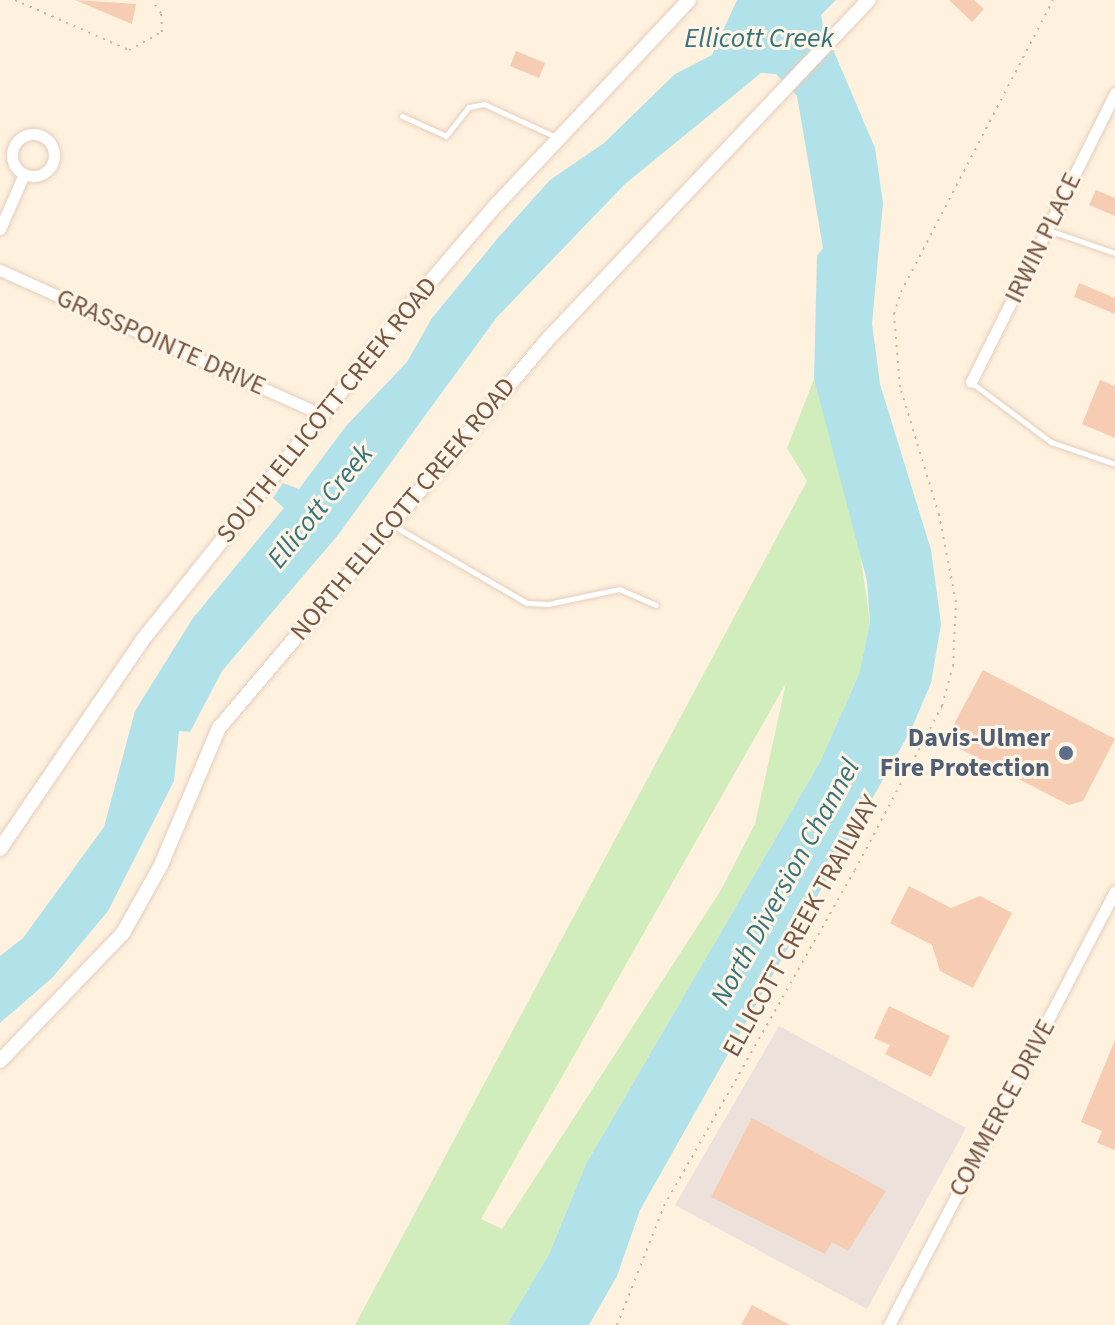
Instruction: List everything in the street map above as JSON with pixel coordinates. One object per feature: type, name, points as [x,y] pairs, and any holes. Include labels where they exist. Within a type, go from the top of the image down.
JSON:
[{"type":"street","name":"SOUTH ELLICOTT CREEK ROAD","points":[[0,849],[115,677],[321,414],[486,216],[689,0]]},
{"type":"street","name":"NORTH ELLICOTT CREEK ROAD","points":[[0,1061],[123,933],[161,865],[219,728],[548,339],[869,0]]},
{"type":"street","name":"IRWIN PLACE","points":[[971,382],[1114,97]]},
{"type":"street","points":[[0,229],[24,174]]},
{"type":"street","name":"GRASSPOINTE DRIVE","points":[[0,270],[321,414]]},
{"type":"street","name":"COMMERCE DRIVE","points":[[889,1325],[1115,891]]},
{"type":"lane","points":[[402,116],[446,136],[469,107],[484,104],[559,138]]},
{"type":"lane","points":[[1047,229],[1115,253]]},
{"type":"lane","points":[[971,382],[1051,442],[1115,464]]},
{"type":"lane","points":[[390,524],[527,603],[548,604],[619,589],[656,605]]},
{"type":"path","points":[[15,0],[129,50],[162,32],[161,13],[152,0]]},
{"type":"path","name":"ELLICOTT CREEK TRAILWAY","points":[[617,1325],[664,1206],[855,870],[942,706],[953,666],[956,602],[939,515],[900,387],[894,314],[901,292],[1053,0]]},
{"type":"shaded area","points":[[779,1026],[966,1128],[867,1309],[675,1205]]},
{"type":"green space","points":[[814,379],[857,532],[870,622],[859,674],[820,762],[586,1164],[549,1254],[507,1325],[355,1325],[807,481],[787,448]],"holes":[[[786,683],[755,824],[721,890],[502,1229],[481,1219]]]},
{"type":"water","points":[[737,0],[836,0],[821,15],[823,26],[875,148],[883,203],[872,324],[880,384],[931,550],[941,624],[931,683],[911,730],[640,1210],[617,1276],[589,1325],[507,1325],[549,1254],[586,1164],[820,762],[859,674],[870,622],[867,581],[814,379],[817,256],[823,248],[797,96],[776,74],[761,73],[625,184],[497,317],[338,535],[222,671],[190,732],[179,731],[174,781],[108,911],[53,977],[0,1023],[0,956],[23,938],[104,827],[135,711],[193,618],[284,508],[273,498],[283,483],[299,489],[346,426],[407,362],[432,318],[550,180],[604,143],[675,74],[712,55]]},
{"type":"building","points":[[75,0],[136,4],[132,24]]},
{"type":"building","points":[[949,0],[974,0],[984,9],[972,22]]},
{"type":"building","points":[[516,51],[545,63],[539,78],[510,66]]},
{"type":"building","points":[[1096,190],[1115,198],[1115,216],[1089,205]]},
{"type":"building","points":[[1079,283],[1115,298],[1115,314],[1074,297]]},
{"type":"building","points":[[1100,380],[1115,386],[1115,438],[1082,424]]},
{"type":"building","points":[[983,670],[1115,739],[1083,801],[1069,805],[945,741]]},
{"type":"building","points":[[909,886],[951,908],[980,896],[1012,913],[973,988],[940,971],[932,945],[890,923]]},
{"type":"building","points":[[889,1006],[950,1036],[931,1077],[885,1054],[890,1045],[874,1038]]},
{"type":"building","points":[[1115,1040],[1115,1150],[1097,1143],[1102,1131],[1081,1122]]},
{"type":"building","points":[[752,1118],[886,1191],[848,1251],[832,1242],[825,1254],[711,1197]]},
{"type":"building","points":[[752,1305],[790,1325],[741,1325]]},
{"type":"place","name":"Davis-Ulmer Fire Protection","points":[[1066,753]]},
{"type":"water label","name":"Ellicott Creek","points":[[759,38]]},
{"type":"water label","name":"Ellicott Creek","points":[[320,506]]},
{"type":"water label","name":"North Diversion Channel","points":[[785,882]]}]
